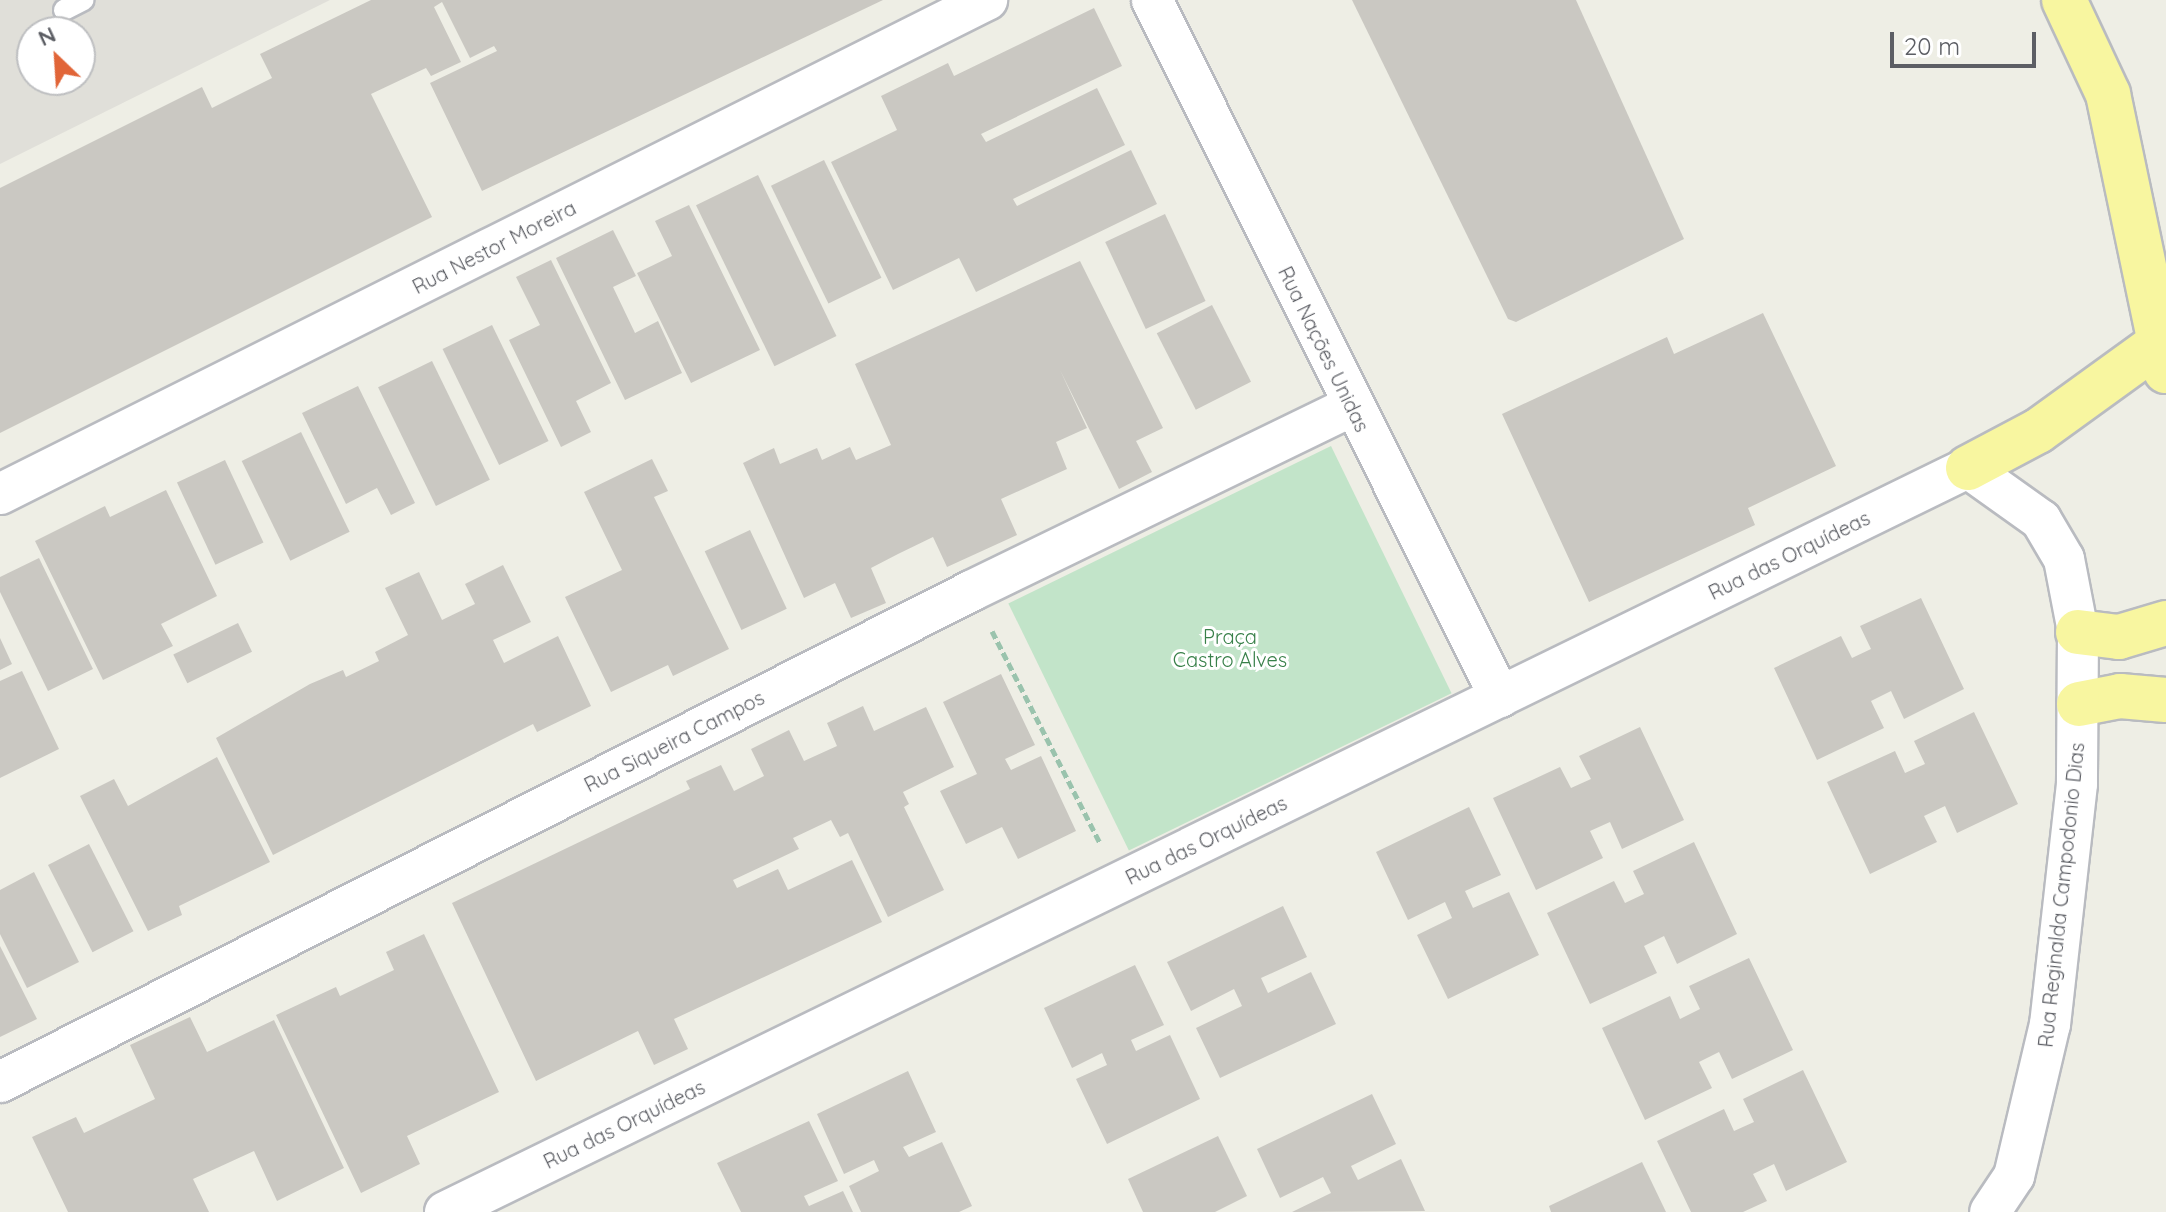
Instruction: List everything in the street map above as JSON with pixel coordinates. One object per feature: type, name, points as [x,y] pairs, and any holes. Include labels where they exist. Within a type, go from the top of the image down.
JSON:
[{"type":"highway","points":[[1968,468],[2162,358],[2108,94],[2064,0]]},
{"type":"highway","points":[[2078,632],[2119,637],[2166,623]]},
{"type":"highway","points":[[2079,704],[2120,696],[2166,700]]},
{"type":"street","name":"Rua Nestor Moreira","points":[[0,494],[987,0]]},
{"type":"street","name":"Rua Nações Unidas","points":[[1152,0],[1352,406],[1500,697]]},
{"type":"street","name":"Rua Siqueira Campos","points":[[0,1082],[971,591],[1352,406]]},
{"type":"street","name":"Rua Reginalda Campodonio Dias","points":[[1968,468],[2041,520],[2064,559],[2078,632],[2077,784],[2050,1024],[2014,1176],[1990,1212]]},
{"type":"street","name":"Rua das Orquídeas","points":[[445,1212],[1968,468]]},
{"type":"lane","points":[[64,10],[84,0]]},
{"type":"path","points":[[971,591],[1120,882]]},
{"type":"shaded area","points":[[0,0],[330,0],[0,164]]},
{"type":"green space","name":"Praça Castro Alves","points":[[1331,446],[1452,693],[1129,851],[1008,603]]},
{"type":"building","points":[[371,0],[883,0],[482,191],[430,83],[497,51],[494,46],[470,58],[442,2],[434,7],[461,62],[431,76],[426,68],[371,94],[432,217],[0,433],[0,188],[202,87],[212,108],[272,78],[260,54]]},
{"type":"building","points":[[1352,0],[1576,0],[1684,239],[1516,322],[1508,319]]},
{"type":"building","points":[[1094,8],[1122,66],[981,134],[986,142],[1097,88],[1125,145],[1013,199],[1017,206],[1131,150],[1157,204],[976,292],[959,258],[893,290],[831,162],[897,130],[881,96],[948,63],[954,76]]},
{"type":"building","points":[[824,160],[881,278],[828,304],[771,186]]},
{"type":"building","points":[[758,175],[836,336],[774,366],[696,205]]},
{"type":"building","points":[[689,205],[760,350],[691,383],[637,273],[672,256],[655,221]]},
{"type":"building","points":[[1165,214],[1206,301],[1146,329],[1105,242]]},
{"type":"building","points":[[613,230],[636,276],[613,287],[635,333],[658,321],[682,373],[625,400],[556,258]]},
{"type":"building","points":[[551,260],[611,383],[576,401],[591,432],[561,447],[509,340],[540,325],[516,277]]},
{"type":"building","points":[[1080,261],[1163,428],[1136,441],[1152,472],[1119,489],[1060,370],[1087,428],[1056,442],[1067,469],[1001,499],[1017,535],[947,567],[933,537],[898,554],[871,568],[886,603],[851,618],[835,583],[804,598],[743,463],[774,448],[780,464],[817,448],[822,460],[850,447],[856,460],[891,445],[855,364]]},
{"type":"building","points":[[1212,305],[1251,382],[1196,410],[1157,333]]},
{"type":"building","points":[[1763,313],[1836,466],[1748,508],[1755,525],[1589,602],[1502,414],[1667,337],[1674,354]]},
{"type":"building","points":[[492,325],[549,441],[499,465],[443,349]]},
{"type":"building","points":[[432,361],[490,480],[436,506],[378,387]]},
{"type":"building","points":[[358,386],[415,503],[391,515],[377,488],[346,504],[302,413]]},
{"type":"building","points":[[301,432],[350,532],[290,561],[242,461]]},
{"type":"building","points":[[652,459],[668,491],[654,497],[729,649],[673,676],[668,665],[611,692],[565,597],[622,570],[584,492]]},
{"type":"building","points":[[225,460],[263,542],[215,565],[177,482]]},
{"type":"building","points":[[166,490],[217,596],[161,624],[173,646],[103,680],[35,541],[105,506],[110,517]]},
{"type":"building","points":[[750,530],[787,609],[741,630],[705,551]]},
{"type":"building","points":[[39,558],[93,669],[48,691],[0,592],[0,577]]},
{"type":"building","points":[[503,565],[531,622],[493,640],[504,663],[558,636],[591,706],[537,732],[533,724],[273,855],[216,738],[310,684],[343,670],[346,677],[379,661],[375,652],[408,635],[385,588],[419,572],[442,620],[475,604],[465,584]]},
{"type":"building","points":[[1921,598],[1964,689],[1904,719],[1891,691],[1871,701],[1884,728],[1817,760],[1774,668],[1841,636],[1852,658],[1871,649],[1860,626]]},
{"type":"building","points":[[238,623],[252,652],[187,683],[173,655]]},
{"type":"building","points":[[0,638],[12,664],[0,670]]},
{"type":"building","points":[[22,671],[59,749],[0,778],[0,681]]},
{"type":"building","points":[[1001,674],[1035,745],[1005,759],[1011,770],[1041,756],[1076,831],[1018,859],[1002,827],[966,844],[940,791],[977,774],[943,702]]},
{"type":"building","points":[[863,706],[874,731],[926,707],[954,767],[903,792],[909,804],[904,807],[944,890],[888,917],[848,833],[840,837],[831,820],[793,838],[799,849],[733,880],[737,888],[778,869],[788,890],[852,860],[882,922],[674,1019],[688,1049],[654,1065],[638,1031],[536,1081],[452,903],[690,789],[686,781],[721,765],[734,791],[764,776],[751,749],[789,730],[804,761],[837,746],[827,723]]},
{"type":"building","points":[[1974,712],[2018,804],[1957,833],[1945,806],[1924,816],[1937,842],[1870,874],[1827,782],[1895,751],[1905,773],[1925,764],[1914,741]]},
{"type":"building","points":[[1640,727],[1684,820],[1622,849],[1610,822],[1590,831],[1603,858],[1536,890],[1493,798],[1560,767],[1571,788],[1591,779],[1579,756]]},
{"type":"building","points":[[217,757],[270,862],[179,906],[182,915],[148,931],[80,796],[114,779],[128,806]]},
{"type":"building","points":[[1469,807],[1501,875],[1465,891],[1473,908],[1509,892],[1539,955],[1448,999],[1417,935],[1452,918],[1445,902],[1408,920],[1376,852]]},
{"type":"building","points":[[1694,842],[1737,934],[1677,964],[1664,936],[1644,946],[1657,973],[1590,1004],[1547,913],[1614,881],[1625,903],[1644,894],[1633,871]]},
{"type":"building","points":[[89,844],[133,931],[93,952],[48,865]]},
{"type":"building","points":[[34,872],[79,962],[27,988],[0,934],[0,890]]},
{"type":"building","points":[[1283,906],[1307,957],[1261,978],[1268,993],[1311,972],[1336,1024],[1220,1078],[1196,1028],[1242,1006],[1234,989],[1191,1011],[1167,962]]},
{"type":"building","points":[[424,934],[499,1092],[407,1136],[420,1164],[361,1193],[276,1015],[336,987],[340,996],[394,970],[386,952]]},
{"type":"building","points":[[0,946],[37,1019],[0,1037]]},
{"type":"building","points":[[1749,958],[1793,1050],[1732,1079],[1719,1052],[1699,1062],[1712,1088],[1645,1120],[1602,1028],[1670,996],[1680,1019],[1700,1009],[1689,986]]},
{"type":"building","points":[[1135,965],[1164,1025],[1131,1040],[1136,1051],[1170,1035],[1200,1099],[1107,1144],[1076,1079],[1107,1065],[1102,1053],[1072,1068],[1044,1008]]},
{"type":"building","points":[[190,1017],[207,1052],[274,1020],[344,1168],[277,1201],[254,1151],[193,1179],[209,1212],[68,1212],[32,1137],[76,1117],[84,1133],[155,1099],[130,1045]]},
{"type":"building","points":[[1803,1070],[1847,1162],[1786,1191],[1774,1164],[1753,1174],[1767,1201],[1743,1212],[1691,1212],[1657,1141],[1724,1109],[1734,1131],[1754,1122],[1743,1099]]},
{"type":"building","points":[[908,1071],[936,1132],[903,1147],[909,1157],[942,1142],[972,1206],[959,1212],[861,1212],[849,1186],[879,1171],[874,1160],[844,1174],[817,1114]]},
{"type":"building","points":[[1372,1094],[1396,1144],[1351,1166],[1358,1180],[1401,1159],[1425,1211],[1292,1212],[1331,1193],[1323,1177],[1280,1198],[1257,1149]]},
{"type":"building","points":[[809,1121],[838,1181],[804,1196],[809,1206],[843,1191],[853,1212],[741,1212],[717,1163]]},
{"type":"building","points":[[1218,1136],[1247,1196],[1215,1212],[1143,1212],[1128,1179]]},
{"type":"building","points":[[1642,1162],[1666,1212],[1551,1212],[1549,1206]]}]
